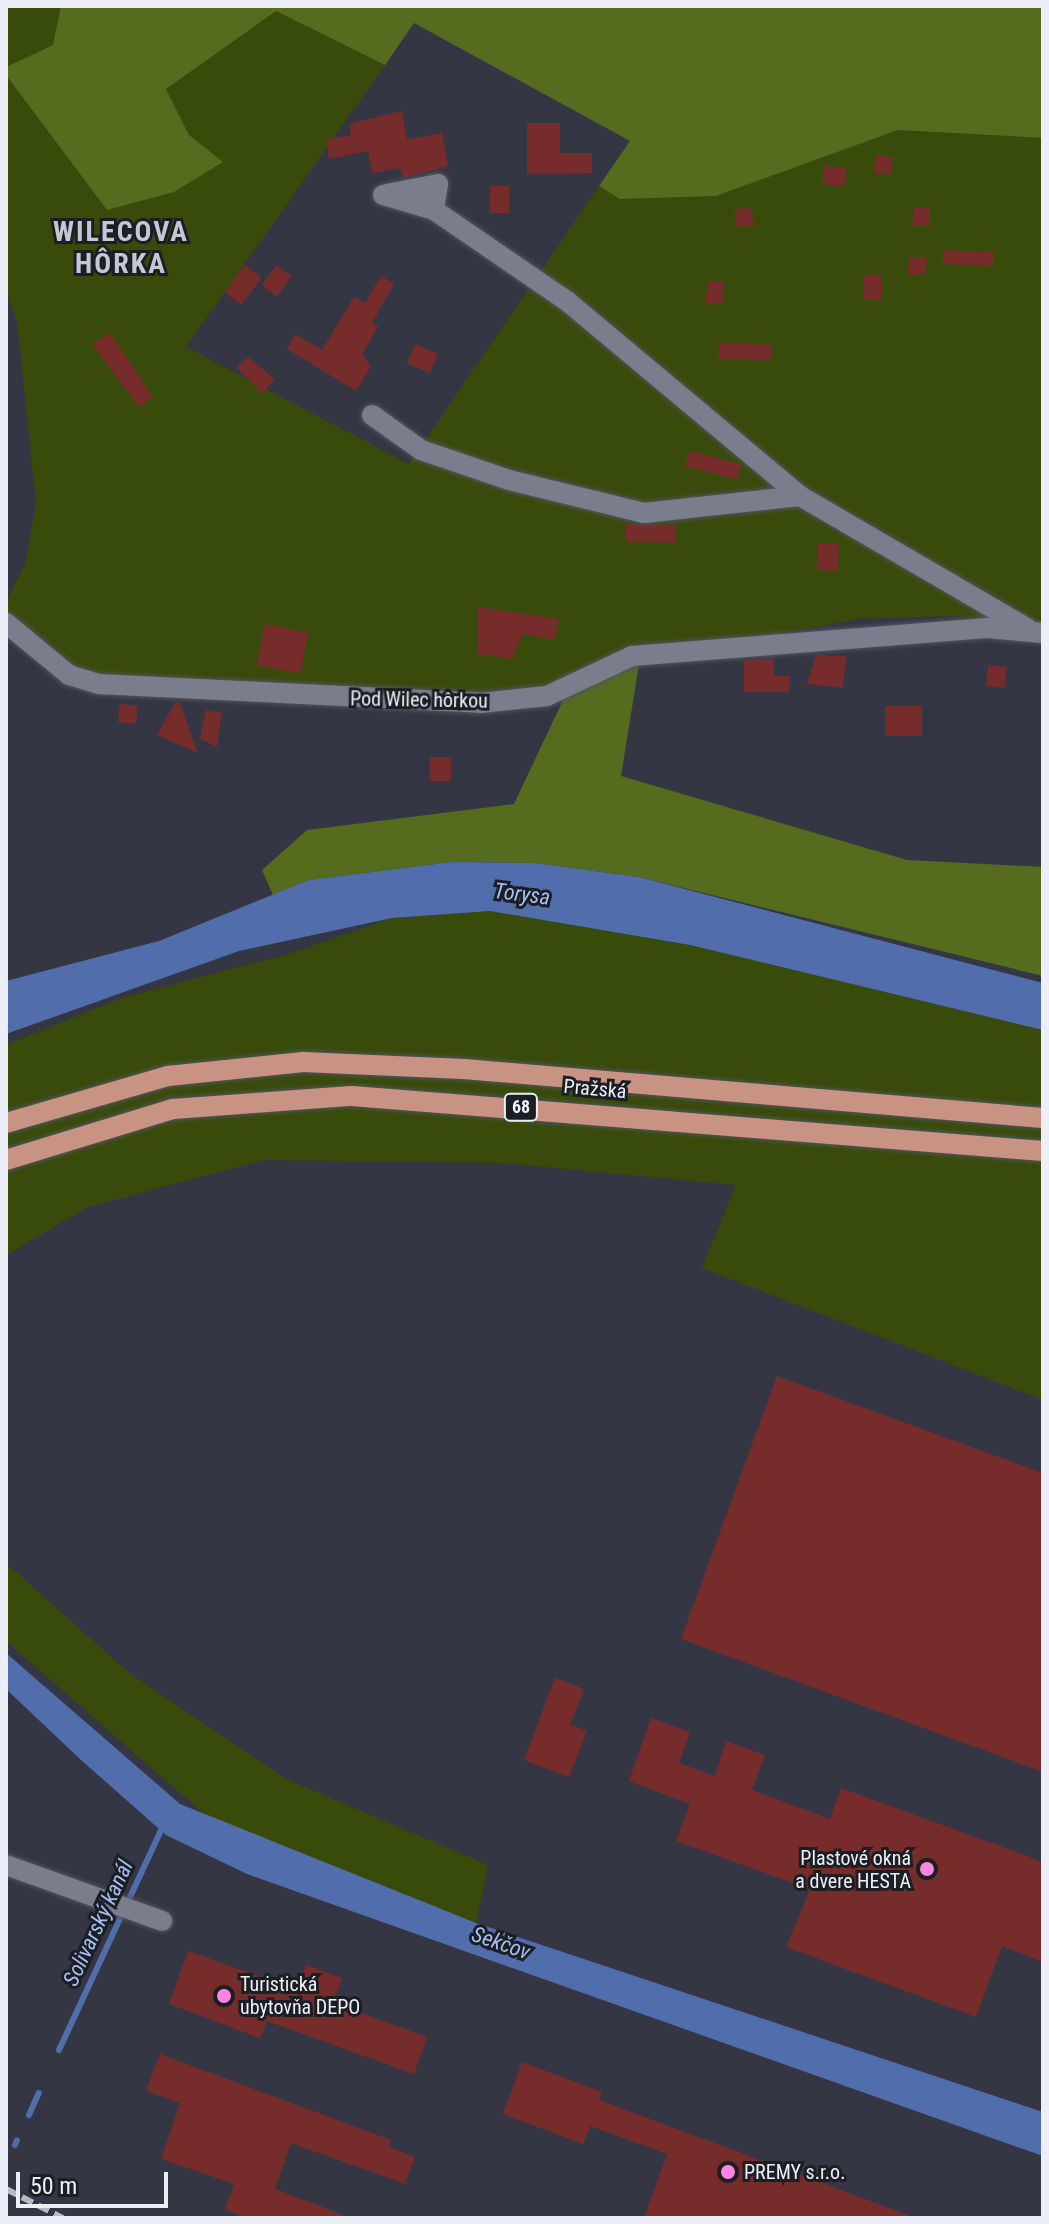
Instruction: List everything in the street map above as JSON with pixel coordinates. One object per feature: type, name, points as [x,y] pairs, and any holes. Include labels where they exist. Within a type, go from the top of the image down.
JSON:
[{"type":"main road","name":"Pražská","points":[[6,1123],[168,1076],[303,1062],[464,1069],[1043,1118]]},
{"type":"main road","name":"Pražská","points":[[6,1160],[173,1109],[340,1096],[1043,1151]]},
{"type":"street","name":"Pod Wilec hôrkou","points":[[434,210],[567,301],[800,496],[1038,632]]},
{"type":"street","points":[[372,415],[421,450],[509,480],[644,513],[800,496]]},
{"type":"street","name":"Pod Wilec hôrkou","points":[[6,623],[69,675],[98,684],[481,703],[547,696],[632,656],[813,638],[987,628],[1038,632]]},
{"type":"street","points":[[6,1865],[162,1921]]},
{"type":"green space","points":[[6,6],[61,6],[54,45],[6,67]]},
{"type":"green space","points":[[61,6],[1043,6],[1043,138],[898,130],[716,196],[620,199],[599,186],[630,141],[414,23],[385,65],[276,11],[166,89],[189,135],[223,162],[174,192],[107,210],[6,75],[6,67],[53,45]]},
{"type":"green space","points":[[276,11],[385,65],[186,347],[409,464],[599,186],[621,199],[716,196],[898,130],[1043,138],[1043,628],[1018,620],[947,616],[860,619],[759,637],[667,644],[564,698],[155,682],[75,671],[6,621],[6,602],[26,563],[36,502],[17,321],[6,293],[6,75],[107,210],[174,192],[222,162],[189,135],[166,89]]},
{"type":"green space","points":[[640,658],[621,776],[907,860],[1043,867],[1043,976],[639,877],[535,863],[452,862],[309,880],[273,895],[262,870],[307,830],[514,804],[564,698]]},
{"type":"green space","points":[[490,911],[690,945],[1043,1030],[1043,1400],[702,1268],[736,1185],[504,1163],[263,1160],[88,1207],[6,1255],[6,1045],[122,998],[292,953],[392,918]]},
{"type":"green space","points":[[6,1563],[128,1672],[284,1778],[488,1865],[476,1923],[210,1819],[6,1641]]},
{"type":"water","name":"Torysa","points":[[452,862],[535,863],[639,877],[1043,983],[1043,1030],[690,945],[490,911],[392,918],[239,951],[6,1034],[6,981],[159,941],[309,880]]},
{"type":"water","name":"Sekčov","points":[[6,1653],[180,1804],[476,1923],[1043,2112],[1043,2156],[247,1874],[166,1835],[6,1689]]},
{"type":"building","points":[[402,111],[407,140],[442,133],[448,166],[403,178],[400,168],[372,173],[368,151],[329,159],[326,140],[351,135],[349,124]]},
{"type":"building","points":[[527,123],[560,123],[560,153],[592,153],[592,173],[527,174]]},
{"type":"building","points":[[876,155],[893,157],[891,175],[874,173]]},
{"type":"building","points":[[824,166],[846,168],[844,186],[822,184]]},
{"type":"building","points":[[490,186],[509,186],[509,213],[490,213]]},
{"type":"building","points":[[752,208],[753,226],[736,227],[735,209]]},
{"type":"building","points":[[914,208],[930,208],[929,226],[912,226]]},
{"type":"building","points":[[943,250],[994,252],[993,266],[943,264]]},
{"type":"building","points":[[909,257],[927,257],[925,274],[908,275]]},
{"type":"building","points":[[245,265],[262,278],[241,305],[225,292]]},
{"type":"building","points":[[276,265],[292,276],[277,296],[262,285]]},
{"type":"building","points":[[381,276],[394,284],[372,323],[378,326],[362,355],[371,366],[356,391],[287,349],[295,334],[322,350],[354,297],[365,303]]},
{"type":"building","points":[[864,276],[881,276],[881,300],[864,300]]},
{"type":"building","points":[[708,282],[724,282],[723,304],[705,303]]},
{"type":"building","points":[[110,333],[153,397],[139,407],[92,344]]},
{"type":"building","points":[[719,343],[772,345],[771,361],[718,359]]},
{"type":"building","points":[[415,344],[438,354],[430,373],[407,363]]},
{"type":"building","points":[[248,357],[275,379],[262,394],[236,367]]},
{"type":"building","points":[[689,451],[741,464],[738,480],[685,467]]},
{"type":"building","points":[[626,524],[676,525],[676,543],[626,542]]},
{"type":"building","points":[[818,543],[839,544],[838,571],[817,570]]},
{"type":"building","points":[[478,607],[559,619],[555,640],[523,634],[512,659],[478,654]]},
{"type":"building","points":[[265,624],[308,632],[300,674],[257,665]]},
{"type":"building","points":[[816,655],[846,656],[843,688],[807,684]]},
{"type":"building","points":[[774,659],[774,676],[790,676],[789,692],[744,692],[744,660]]},
{"type":"building","points":[[988,665],[1007,667],[1005,688],[986,686]]},
{"type":"building","points":[[176,701],[179,701],[198,753],[157,735]]},
{"type":"building","points":[[120,704],[138,706],[136,724],[118,722]]},
{"type":"building","points":[[885,706],[922,706],[922,736],[885,736]]},
{"type":"building","points":[[206,710],[222,713],[217,747],[200,739]]},
{"type":"building","points":[[430,757],[451,757],[451,781],[430,781]]},
{"type":"building","points":[[777,1376],[1043,1473],[1043,1772],[681,1639]]},
{"type":"building","points":[[555,1678],[584,1689],[570,1725],[587,1731],[569,1777],[524,1760]]},
{"type":"building","points":[[651,1718],[690,1732],[679,1763],[715,1776],[726,1741],[765,1755],[752,1790],[830,1819],[841,1788],[1043,1862],[1043,1962],[1002,1946],[976,2017],[786,1947],[810,1889],[676,1841],[690,1804],[629,1781]]},
{"type":"building","points":[[188,1951],[297,1990],[306,1965],[342,1978],[333,2003],[427,2037],[414,2074],[267,2021],[260,2038],[169,2004]]},
{"type":"building","points":[[160,2054],[391,2140],[389,2147],[415,2157],[405,2184],[291,2143],[275,2189],[351,2218],[248,2218],[225,2210],[234,2184],[161,2159],[180,2103],[146,2091]]},
{"type":"building","name":"PREMY s.r.o.","points":[[522,2062],[602,2092],[599,2100],[916,2218],[644,2218],[667,2154],[590,2126],[583,2144],[503,2114]]},
{"type":"waterway","name":"Solivarský kanál","points":[[59,2050],[164,1824]]},
{"type":"waterway","name":"Solivarský kanál","points":[[29,2115],[39,2093]]},
{"type":"waterway","name":"Solivarský kanál","points":[[15,2145],[17,2140]]},
{"type":"railway","points":[[6,2189],[63,2218]]},
{"type":"place","name":"Plastové okná a dvere HESTA","points":[[927,1869]]},
{"type":"place","name":"Turistická ubytovňa DEPO","points":[[224,1996]]},
{"type":"place","name":"PREMY s.r.o.","points":[[728,2172]]},
{"type":"district","name":"WILECOVA HÔRKA","points":[[121,248]]}]
